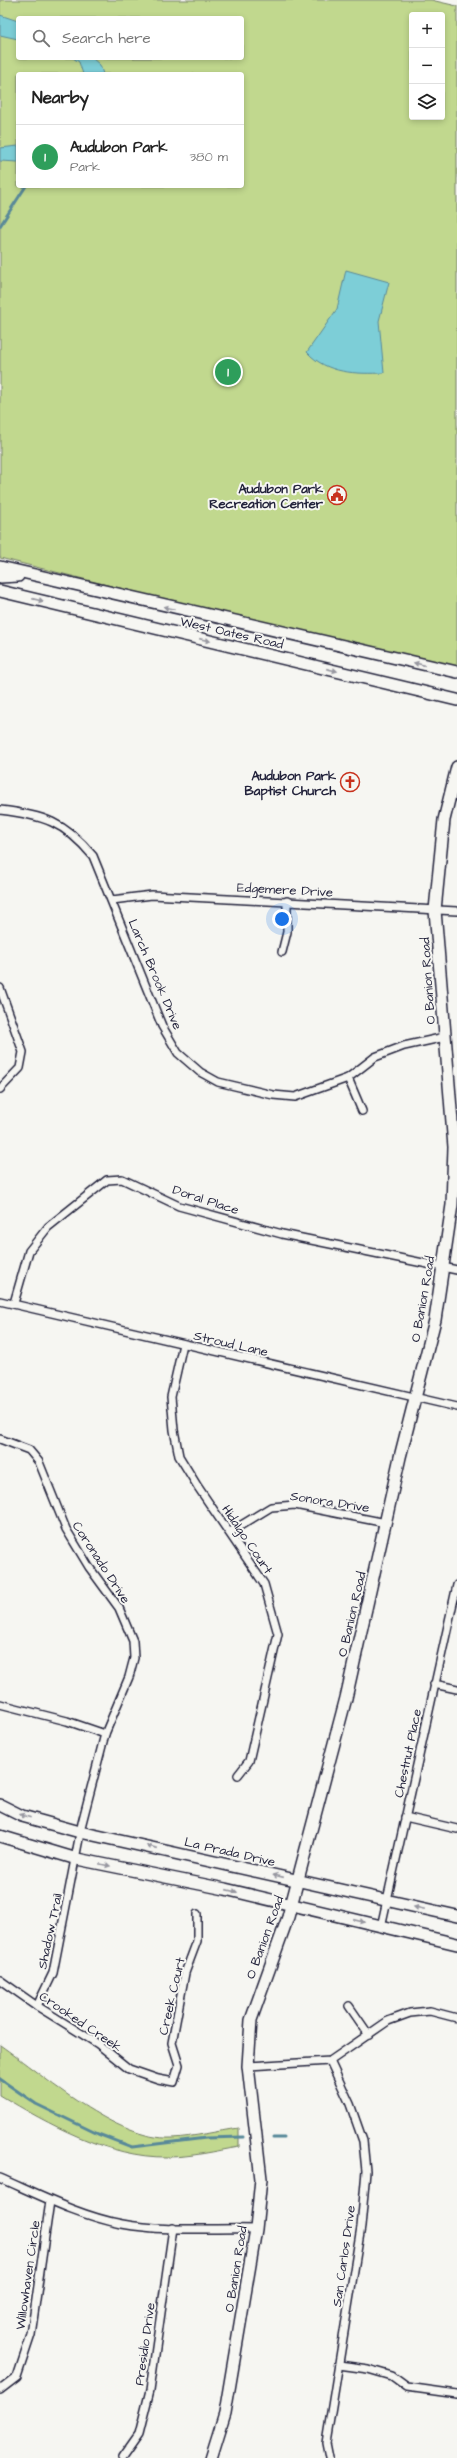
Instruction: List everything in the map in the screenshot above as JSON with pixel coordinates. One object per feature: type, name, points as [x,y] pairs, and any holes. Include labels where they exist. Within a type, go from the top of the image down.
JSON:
[{"type":"main road","name":"West Oates Road","points":[[0,567],[56,582],[457,672]]},
{"type":"main road","points":[[0,577],[28,577],[56,582]]},
{"type":"main road","name":"West Oates Road","points":[[0,591],[457,700]]},
{"type":"main road","name":"O Banion Road","points":[[211,2458],[225,2413],[256,2229],[261,2179],[248,2066],[251,2020],[264,1980],[280,1944],[346,1698],[386,1522],[435,1320],[443,1267],[452,1205],[455,1147],[436,910],[444,820],[457,767]]},
{"type":"main road","name":"La Prada Drive","points":[[0,1805],[22,1816],[80,1832],[457,1916]]},
{"type":"main road","points":[[0,1836],[77,1859],[291,1905],[457,1944]]},
{"type":"street","name":"Larch Brook Drive","points":[[0,810],[33,814],[56,822],[79,838],[93,856],[162,1026],[178,1053],[200,1072],[218,1082],[273,1095],[295,1097],[348,1078],[375,1057],[404,1046],[445,1037]]},
{"type":"street","name":"Edgemere Drive","points":[[112,900],[152,895],[457,911]]},
{"type":"street","points":[[282,952],[287,932],[287,901]]},
{"type":"street","points":[[0,988],[23,1052],[20,1068],[0,1089]]},
{"type":"street","points":[[348,1078],[362,1111]]},
{"type":"street","name":"Doral Place","points":[[14,1303],[29,1251],[48,1227],[107,1180],[122,1179],[179,1206],[282,1234],[457,1270]]},
{"type":"street","name":"Stroud Lane","points":[[0,1301],[14,1303],[183,1344],[457,1407]]},
{"type":"street","name":"Hidalgo Court","points":[[183,1344],[171,1397],[174,1430],[179,1456],[198,1487],[264,1584],[278,1634],[249,1761],[238,1776]]},
{"type":"street","name":"Coronado Drive","points":[[0,1439],[29,1450],[39,1462],[66,1529],[89,1567],[119,1608],[133,1641],[134,1658],[129,1677],[105,1734],[80,1832],[77,1859]]},
{"type":"street","name":"Sonora Drive","points":[[230,1532],[270,1507],[295,1505],[386,1522]]},
{"type":"street","name":"Chestnut Place","points":[[382,1927],[386,1901],[457,1585]]},
{"type":"street","points":[[434,1684],[457,1689]]},
{"type":"street","points":[[0,1704],[67,1721],[105,1734]]},
{"type":"street","points":[[405,1817],[457,1829]]},
{"type":"street","name":"Shadow Trail","points":[[36,2006],[53,1973],[77,1859]]},
{"type":"street","name":"Creek Court","points":[[174,2082],[179,2065],[172,2043],[185,1973],[197,1941],[196,1914]]},
{"type":"street","name":"Crooked Creek","points":[[0,1980],[36,2006],[98,2044],[129,2069],[158,2079],[174,2082]]},
{"type":"street","points":[[349,2006],[368,2035]]},
{"type":"street","points":[[248,2066],[330,2062],[388,2021],[410,2012],[430,2011],[457,2018]]},
{"type":"street","name":"San Carlos Drive","points":[[329,2458],[326,2443],[360,2227],[366,2170],[363,2141],[350,2104],[330,2062]]},
{"type":"street","points":[[0,2178],[50,2200],[121,2224],[173,2228],[256,2229]]},
{"type":"street","name":"Willowhaven Circle","points":[[0,2390],[17,2377],[30,2335],[50,2200]]},
{"type":"street","name":"Presidio Drive","points":[[122,2458],[139,2434],[150,2390],[173,2228]]},
{"type":"street","points":[[339,2365],[368,2369],[392,2376],[407,2387],[457,2394]]},
{"type":"green space","points":[[0,0],[431,0],[457,6],[457,667],[171,601],[0,558]]},
{"type":"green space","points":[[0,2045],[59,2089],[105,2118],[128,2129],[151,2136],[172,2138],[239,2128],[239,2147],[185,2156],[145,2156],[123,2152],[80,2137],[38,2117],[0,2095]]},
{"type":"water","points":[[0,15],[16,20],[16,39],[0,35]]},
{"type":"water","points":[[76,60],[94,60],[100,65],[102,72],[82,72],[79,62]]},
{"type":"water","points":[[16,146],[16,162],[0,161],[0,148]]},
{"type":"water","points":[[346,270],[389,282],[379,321],[384,373],[353,373],[333,369],[324,365],[307,352],[337,309]]},
{"type":"waterway","points":[[0,226],[25,188]]},
{"type":"waterway","points":[[0,2079],[36,2104],[98,2134],[132,2147],[206,2138],[243,2137]]},
{"type":"waterway","points":[[273,2138],[284,2138]]},
{"type":"place","name":"Audubon Park","points":[[228,372]]},
{"type":"place","name":"Audubon Park Recreation Center","points":[[337,495]]},
{"type":"place","name":"Audubon Park Baptist Church","points":[[350,782]]}]
